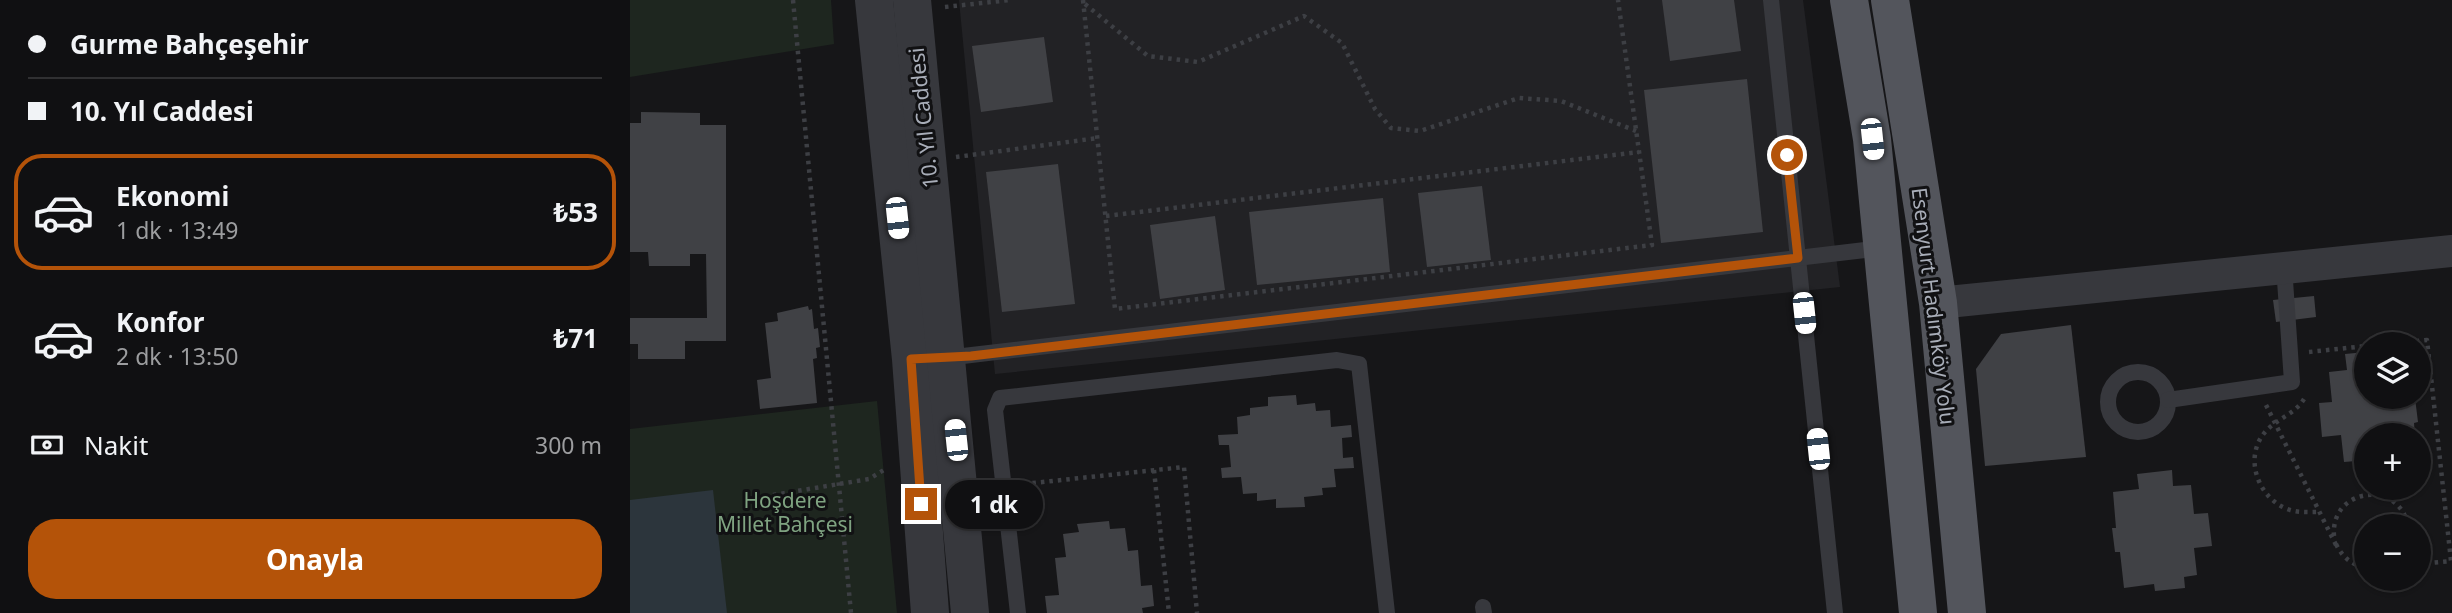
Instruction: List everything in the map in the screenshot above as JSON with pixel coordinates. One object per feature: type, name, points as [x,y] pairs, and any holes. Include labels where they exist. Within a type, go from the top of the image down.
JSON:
[{"type":"main road","name":"Esenyurt Hadımköy Yolu","points":[[1849,0],[1872,139],[1918,613]]},
{"type":"main road","name":"Esenyurt Hadımköy Yolu","points":[[1891,0],[1938,303],[1967,613]]},
{"type":"street","name":"10. Yıl Caddesi","points":[[902,23],[928,162],[929,359],[917,449],[930,613]]},
{"type":"street","name":"10. Yıl Caddesi","points":[[902,23],[929,359],[970,613]]},
{"type":"street","points":[[1938,303],[2452,251]]},
{"type":"lane","points":[[1771,0],[1835,613]]},
{"type":"lane","points":[[929,359],[1882,248]]},
{"type":"lane","points":[[2168,400],[2292,382],[2284,266]]},
{"type":"lane","points":[[1018,613],[995,410],[1000,398],[1337,360],[1359,365],[1387,613]]},
{"type":"path","points":[[793,0],[851,613]]},
{"type":"path","points":[[902,23],[1010,0]]},
{"type":"path","points":[[1084,2],[1115,309],[1652,245],[1618,0]]},
{"type":"path","points":[[1084,2],[1148,56],[1198,62],[1304,16],[1342,43],[1375,109],[1391,128],[1420,131],[1519,98],[1561,101],[1636,131]]},
{"type":"path","points":[[928,162],[1098,138]]},
{"type":"path","points":[[1106,216],[1639,152]]},
{"type":"path","points":[[2304,341],[2304,352],[2354,347]]},
{"type":"path","points":[[2431,377],[2451,561],[2431,563]]},
{"type":"path","points":[[2257,387],[2336,545],[2354,565]]},
{"type":"path","points":[[2306,388],[2299,408],[2264,432],[2257,446],[2255,461],[2260,484],[2275,503],[2289,510],[2319,512]]},
{"type":"path","points":[[773,495],[869,479],[917,449]]},
{"type":"path","points":[[1004,486],[1184,467],[1197,613]]},
{"type":"path","points":[[1154,470],[1168,613]]},
{"type":"path","points":[[2336,545],[2334,520],[2340,509],[2360,495],[2384,496],[2394,502],[2404,514]]},
{"type":"shaded area","points":[[959,0],[1803,0],[1840,287],[995,374]]},
{"type":"shaded area","points":[[713,490],[727,613],[630,613],[630,500]]},
{"type":"green space","points":[[630,0],[831,0],[834,44],[630,77]]},
{"type":"green space","name":"Hoşdere Millet Bahçesi","points":[[877,401],[897,613],[630,613],[630,429]]},
{"type":"building","points":[[1662,0],[1734,0],[1741,51],[1670,61]]},
{"type":"building","points":[[1044,37],[1053,102],[981,112],[972,46]]},
{"type":"building","points":[[1747,79],[1763,232],[1661,243],[1644,90]]},
{"type":"building","points":[[641,112],[700,113],[700,125],[726,125],[726,341],[685,341],[685,359],[638,359],[638,344],[630,344],[630,318],[707,318],[706,254],[690,254],[690,266],[649,266],[648,252],[630,252],[630,123],[641,123]]},
{"type":"building","points":[[1058,164],[1075,304],[1002,312],[986,172]]},
{"type":"building","points":[[1482,186],[1491,260],[1427,267],[1418,193]]},
{"type":"building","points":[[1383,198],[1390,272],[1257,285],[1249,212]]},
{"type":"building","points":[[1215,216],[1225,290],[1160,299],[1150,225]]},
{"type":"building","points":[[2314,296],[2316,317],[2276,322],[2273,300]]},
{"type":"building","points":[[808,306],[809,310],[812,309],[814,329],[818,328],[820,347],[816,348],[817,358],[813,359],[817,403],[760,409],[757,380],[771,378],[765,323],[778,321],[777,313]]},
{"type":"building","points":[[2071,325],[2086,457],[1985,466],[1976,369],[2001,334]]},
{"type":"building","points":[[2354,353],[2354,409],[2416,409],[2418,422],[2354,423],[2354,461],[2344,462],[2341,435],[2322,437],[2319,403],[2332,402],[2329,372],[2347,370],[2345,354]]},
{"type":"building","points":[[1296,395],[1297,405],[1315,403],[1316,411],[1330,410],[1331,427],[1351,425],[1352,437],[1342,438],[1343,458],[1353,457],[1354,468],[1334,469],[1336,487],[1322,488],[1323,495],[1304,497],[1305,507],[1276,508],[1276,499],[1257,501],[1257,493],[1243,494],[1241,477],[1222,478],[1221,468],[1231,467],[1229,445],[1219,445],[1218,435],[1238,434],[1237,417],[1250,415],[1250,408],[1268,406],[1268,397]]},
{"type":"building","points":[[2172,470],[2173,486],[2191,485],[2194,514],[2208,513],[2212,546],[2194,548],[2197,575],[2184,577],[2185,588],[2155,591],[2154,584],[2124,588],[2120,552],[2115,552],[2112,528],[2116,528],[2113,492],[2139,489],[2137,474]]},
{"type":"building","points":[[1109,521],[1110,529],[1125,528],[1128,551],[1138,550],[1141,586],[1152,585],[1154,606],[1142,608],[1143,613],[1047,613],[1045,596],[1059,595],[1055,558],[1066,557],[1063,534],[1079,532],[1077,524]]},
{"type":"route","points":[[921,504],[911,359],[971,356],[1798,258],[1787,155]]}]
